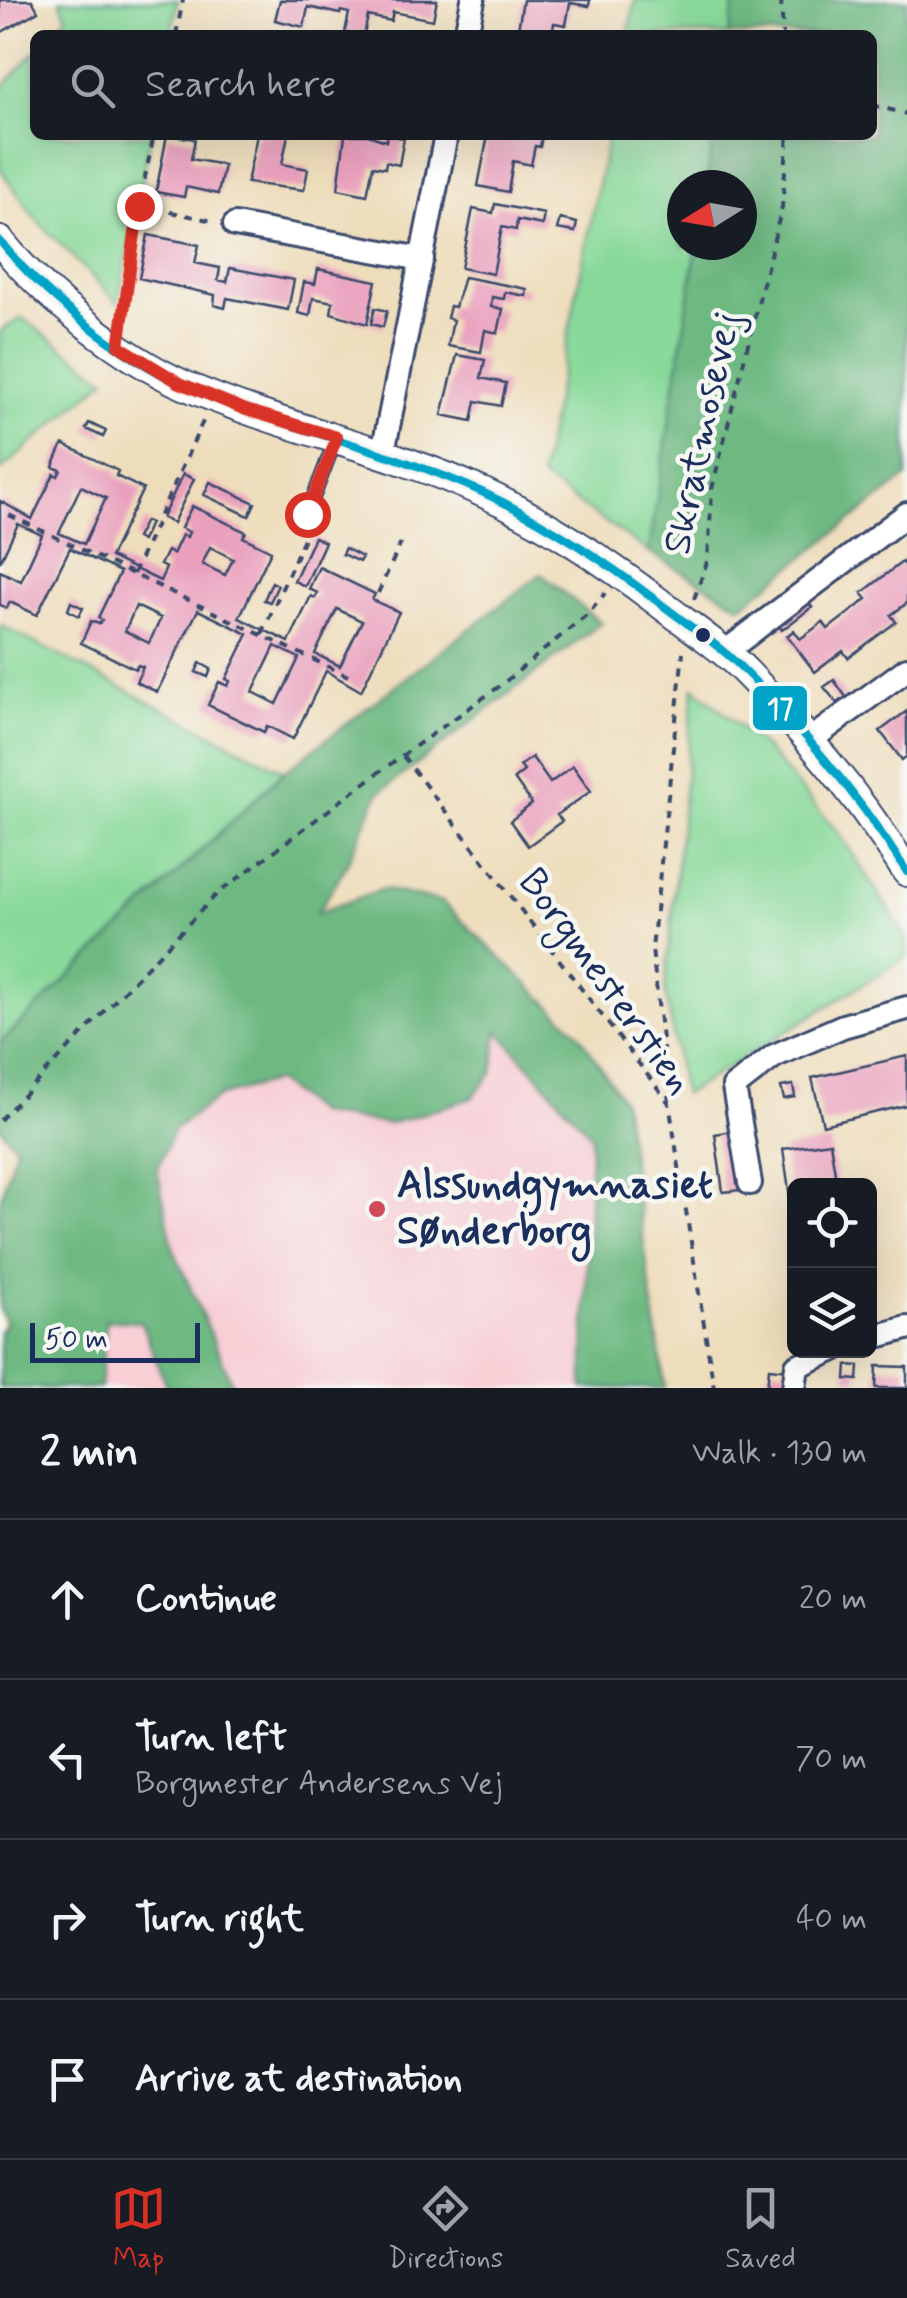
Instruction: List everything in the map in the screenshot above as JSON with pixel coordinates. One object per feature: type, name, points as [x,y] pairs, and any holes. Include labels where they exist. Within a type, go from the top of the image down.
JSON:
[{"type":"street","points":[[467,30],[473,0]]},
{"type":"street","points":[[383,452],[445,140]]},
{"type":"street","points":[[235,225],[422,259]]},
{"type":"street","points":[[0,240],[48,290],[119,346],[180,383],[383,452],[484,493],[584,546],[724,652],[810,740],[866,809],[907,872]]},
{"type":"street","points":[[724,652],[907,514]]},
{"type":"street","points":[[810,740],[907,669]]},
{"type":"street","points":[[750,1183],[734,1086],[774,1056],[844,1026],[907,1008]]},
{"type":"street","points":[[877,1336],[907,1328]]},
{"type":"street","points":[[794,1388],[798,1366],[816,1358]]},
{"type":"lane","points":[[307,514],[337,437]]},
{"type":"path","points":[[177,30],[183,0]]},
{"type":"path","points":[[781,0],[783,30]]},
{"type":"path","points":[[877,106],[907,114]]},
{"type":"path","points":[[119,346],[139,206],[153,140]]},
{"type":"path","name":"Skratmosevej","points":[[669,1103],[652,949],[686,624],[708,559],[712,489],[782,207],[788,140]]},
{"type":"path","points":[[139,206],[235,225]]},
{"type":"path","points":[[133,574],[215,397]]},
{"type":"path","points":[[262,635],[309,533],[307,514]]},
{"type":"path","points":[[10,515],[348,676]]},
{"type":"path","points":[[378,593],[400,542]]},
{"type":"path","points":[[0,1120],[217,894],[500,686],[590,612],[621,574]]},
{"type":"path","name":"Borgmesterstien","points":[[402,755],[669,1103],[714,1388]]},
{"type":"shaded area","name":"Alssundgymnasiet Sønderborg","points":[[498,1030],[591,1135],[583,1388],[234,1388],[173,1248],[157,1169],[173,1129],[220,1096],[276,1081],[318,1114]]},
{"type":"shaded area","points":[[105,1320],[141,1322],[167,1388],[100,1388]]},
{"type":"green space","points":[[60,0],[178,0],[172,30],[55,30],[67,17]]},
{"type":"green space","points":[[635,0],[735,0],[730,30],[629,30]]},
{"type":"green space","points":[[735,0],[907,0],[907,477],[741,606],[649,552],[695,260],[757,260],[757,170],[708,170],[713,140],[877,140],[877,30],[730,30]]},
{"type":"green space","points":[[30,57],[30,140],[150,140],[118,303],[35,218],[0,169],[0,90]]},
{"type":"green space","points":[[607,140],[713,140],[708,170],[667,170],[667,260],[695,260],[649,552],[540,477]]},
{"type":"green space","points":[[22,318],[106,379],[0,471],[0,331]]},
{"type":"green space","points":[[541,574],[601,623],[379,793],[345,868],[317,913],[383,889],[442,902],[578,1032],[623,1101],[665,1388],[583,1388],[591,1135],[498,1031],[493,1072],[472,1098],[389,1124],[318,1114],[276,1081],[220,1096],[174,1129],[157,1169],[173,1248],[234,1388],[167,1388],[141,1322],[106,1320],[100,1388],[0,1388],[0,1331],[6,1324],[0,1309],[0,1200],[16,1147],[0,1127],[0,1043],[284,772]]},
{"type":"green space","points":[[0,625],[284,771],[0,1043]]},
{"type":"green space","points":[[694,687],[765,748],[841,836],[907,938],[907,957],[683,1095],[665,989]]},
{"type":"building","points":[[0,0],[32,0],[38,11],[0,33]]},
{"type":"building","points":[[280,0],[437,0],[433,20],[393,12],[391,21],[368,16],[365,30],[346,30],[349,13],[308,7],[304,27],[275,20]]},
{"type":"building","points":[[523,0],[590,0],[589,6],[570,3],[566,25],[554,23],[553,30],[518,30]]},
{"type":"building","points":[[166,140],[195,140],[191,159],[224,165],[218,194],[186,187],[184,197],[156,192]]},
{"type":"building","points":[[256,140],[287,140],[282,164],[308,169],[304,190],[247,183]]},
{"type":"building","points":[[344,140],[404,140],[399,165],[386,162],[385,168],[373,166],[367,195],[338,189]]},
{"type":"building","points":[[487,140],[541,140],[540,147],[535,146],[531,165],[513,161],[508,192],[478,186]]},
{"type":"building","points":[[495,204],[544,214],[542,225],[517,220],[516,230],[502,227],[493,274],[461,268],[473,209],[493,213]]},
{"type":"building","points":[[560,219],[577,223],[575,232],[557,229]]},
{"type":"building","points":[[148,235],[199,245],[195,263],[220,268],[218,280],[227,282],[230,268],[294,280],[288,310],[227,298],[225,308],[214,305],[215,295],[139,278]]},
{"type":"building","points":[[318,269],[376,281],[367,324],[331,313],[333,302],[313,298],[310,316],[298,313],[304,282],[315,284]]},
{"type":"building","points":[[464,277],[527,289],[526,296],[505,292],[504,299],[492,297],[491,307],[503,309],[498,333],[485,330],[481,352],[448,346],[453,320],[447,318],[450,306],[455,307]]},
{"type":"building","points":[[375,308],[387,311],[383,327],[371,324]]},
{"type":"building","points":[[457,355],[485,360],[481,378],[506,383],[501,406],[476,401],[472,421],[442,415]]},
{"type":"building","points":[[89,423],[106,431],[103,437],[86,429]]},
{"type":"building","points":[[63,444],[118,471],[116,476],[143,489],[110,557],[160,581],[166,568],[160,565],[167,551],[173,554],[182,535],[187,537],[189,532],[181,528],[192,506],[246,532],[243,537],[271,551],[239,618],[289,642],[311,596],[315,598],[318,593],[309,589],[319,567],[375,594],[372,600],[399,612],[361,691],[326,671],[293,739],[267,726],[264,732],[208,705],[219,682],[228,686],[230,681],[226,679],[248,634],[198,610],[157,692],[136,682],[143,667],[138,665],[135,669],[81,643],[91,621],[99,624],[102,620],[98,618],[120,572],[70,548],[37,615],[10,602],[7,608],[0,605],[0,571],[21,581],[42,535],[18,524],[0,562],[0,501],[32,519],[54,474],[58,476],[61,470],[53,467]],"holes":[[[81,486],[106,498],[84,544],[59,533]],[[210,547],[233,559],[225,575],[202,564]],[[136,606],[161,618],[149,643],[125,631]],[[337,609],[362,621],[340,666],[315,654]],[[275,646],[299,658],[277,704],[253,692]]]},
{"type":"building","points":[[183,474],[194,479],[173,523],[162,518]]},
{"type":"building","points":[[210,482],[255,503],[249,516],[204,495]]},
{"type":"building","points":[[145,521],[150,523],[142,541],[136,538]]},
{"type":"building","points":[[314,537],[325,542],[305,586],[294,581]]},
{"type":"building","points":[[345,548],[362,557],[359,562],[342,554]]},
{"type":"building","points":[[902,562],[907,569],[907,603],[891,615],[896,622],[848,658],[843,651],[815,672],[787,636],[794,630],[800,639],[823,622],[828,629],[867,599],[862,593]]},
{"type":"building","points":[[272,582],[278,585],[270,602],[264,600]]},
{"type":"building","points":[[807,601],[812,607],[782,630],[777,623]]},
{"type":"building","points":[[71,602],[83,608],[79,616],[68,610]]},
{"type":"building","points":[[200,663],[211,669],[208,677],[196,672]]},
{"type":"building","points":[[834,680],[846,697],[837,703],[824,687]]},
{"type":"building","points":[[907,711],[907,756],[902,760],[880,731]]},
{"type":"building","points":[[532,757],[550,783],[573,766],[591,791],[557,815],[562,821],[528,846],[510,821],[532,804],[514,779],[524,771],[520,766]]},
{"type":"building","points":[[907,1056],[907,1105],[823,1125],[812,1078]]},
{"type":"building","points":[[793,1085],[795,1097],[784,1099],[781,1087]]},
{"type":"building","points":[[733,1131],[741,1190],[723,1192],[715,1134]]},
{"type":"building","points":[[830,1142],[836,1178],[787,1178],[783,1149]]},
{"type":"building","points":[[847,1365],[859,1366],[858,1380],[846,1379]]},
{"type":"building","points":[[877,1366],[907,1367],[907,1388],[876,1388]]},
{"type":"building","points":[[769,1368],[789,1370],[787,1388],[767,1388]]},
{"type":"transit line","name":"17","points":[[0,241],[84,323],[160,373],[258,414],[410,463],[484,493],[615,570],[751,677],[830,765],[907,872]]},
{"type":"place","name":"Alssundgymnasiet Sønderborg","points":[[377,1209]]},
{"type":"route","points":[[139,206],[119,346],[180,383],[246,410],[337,437],[307,514]]}]
